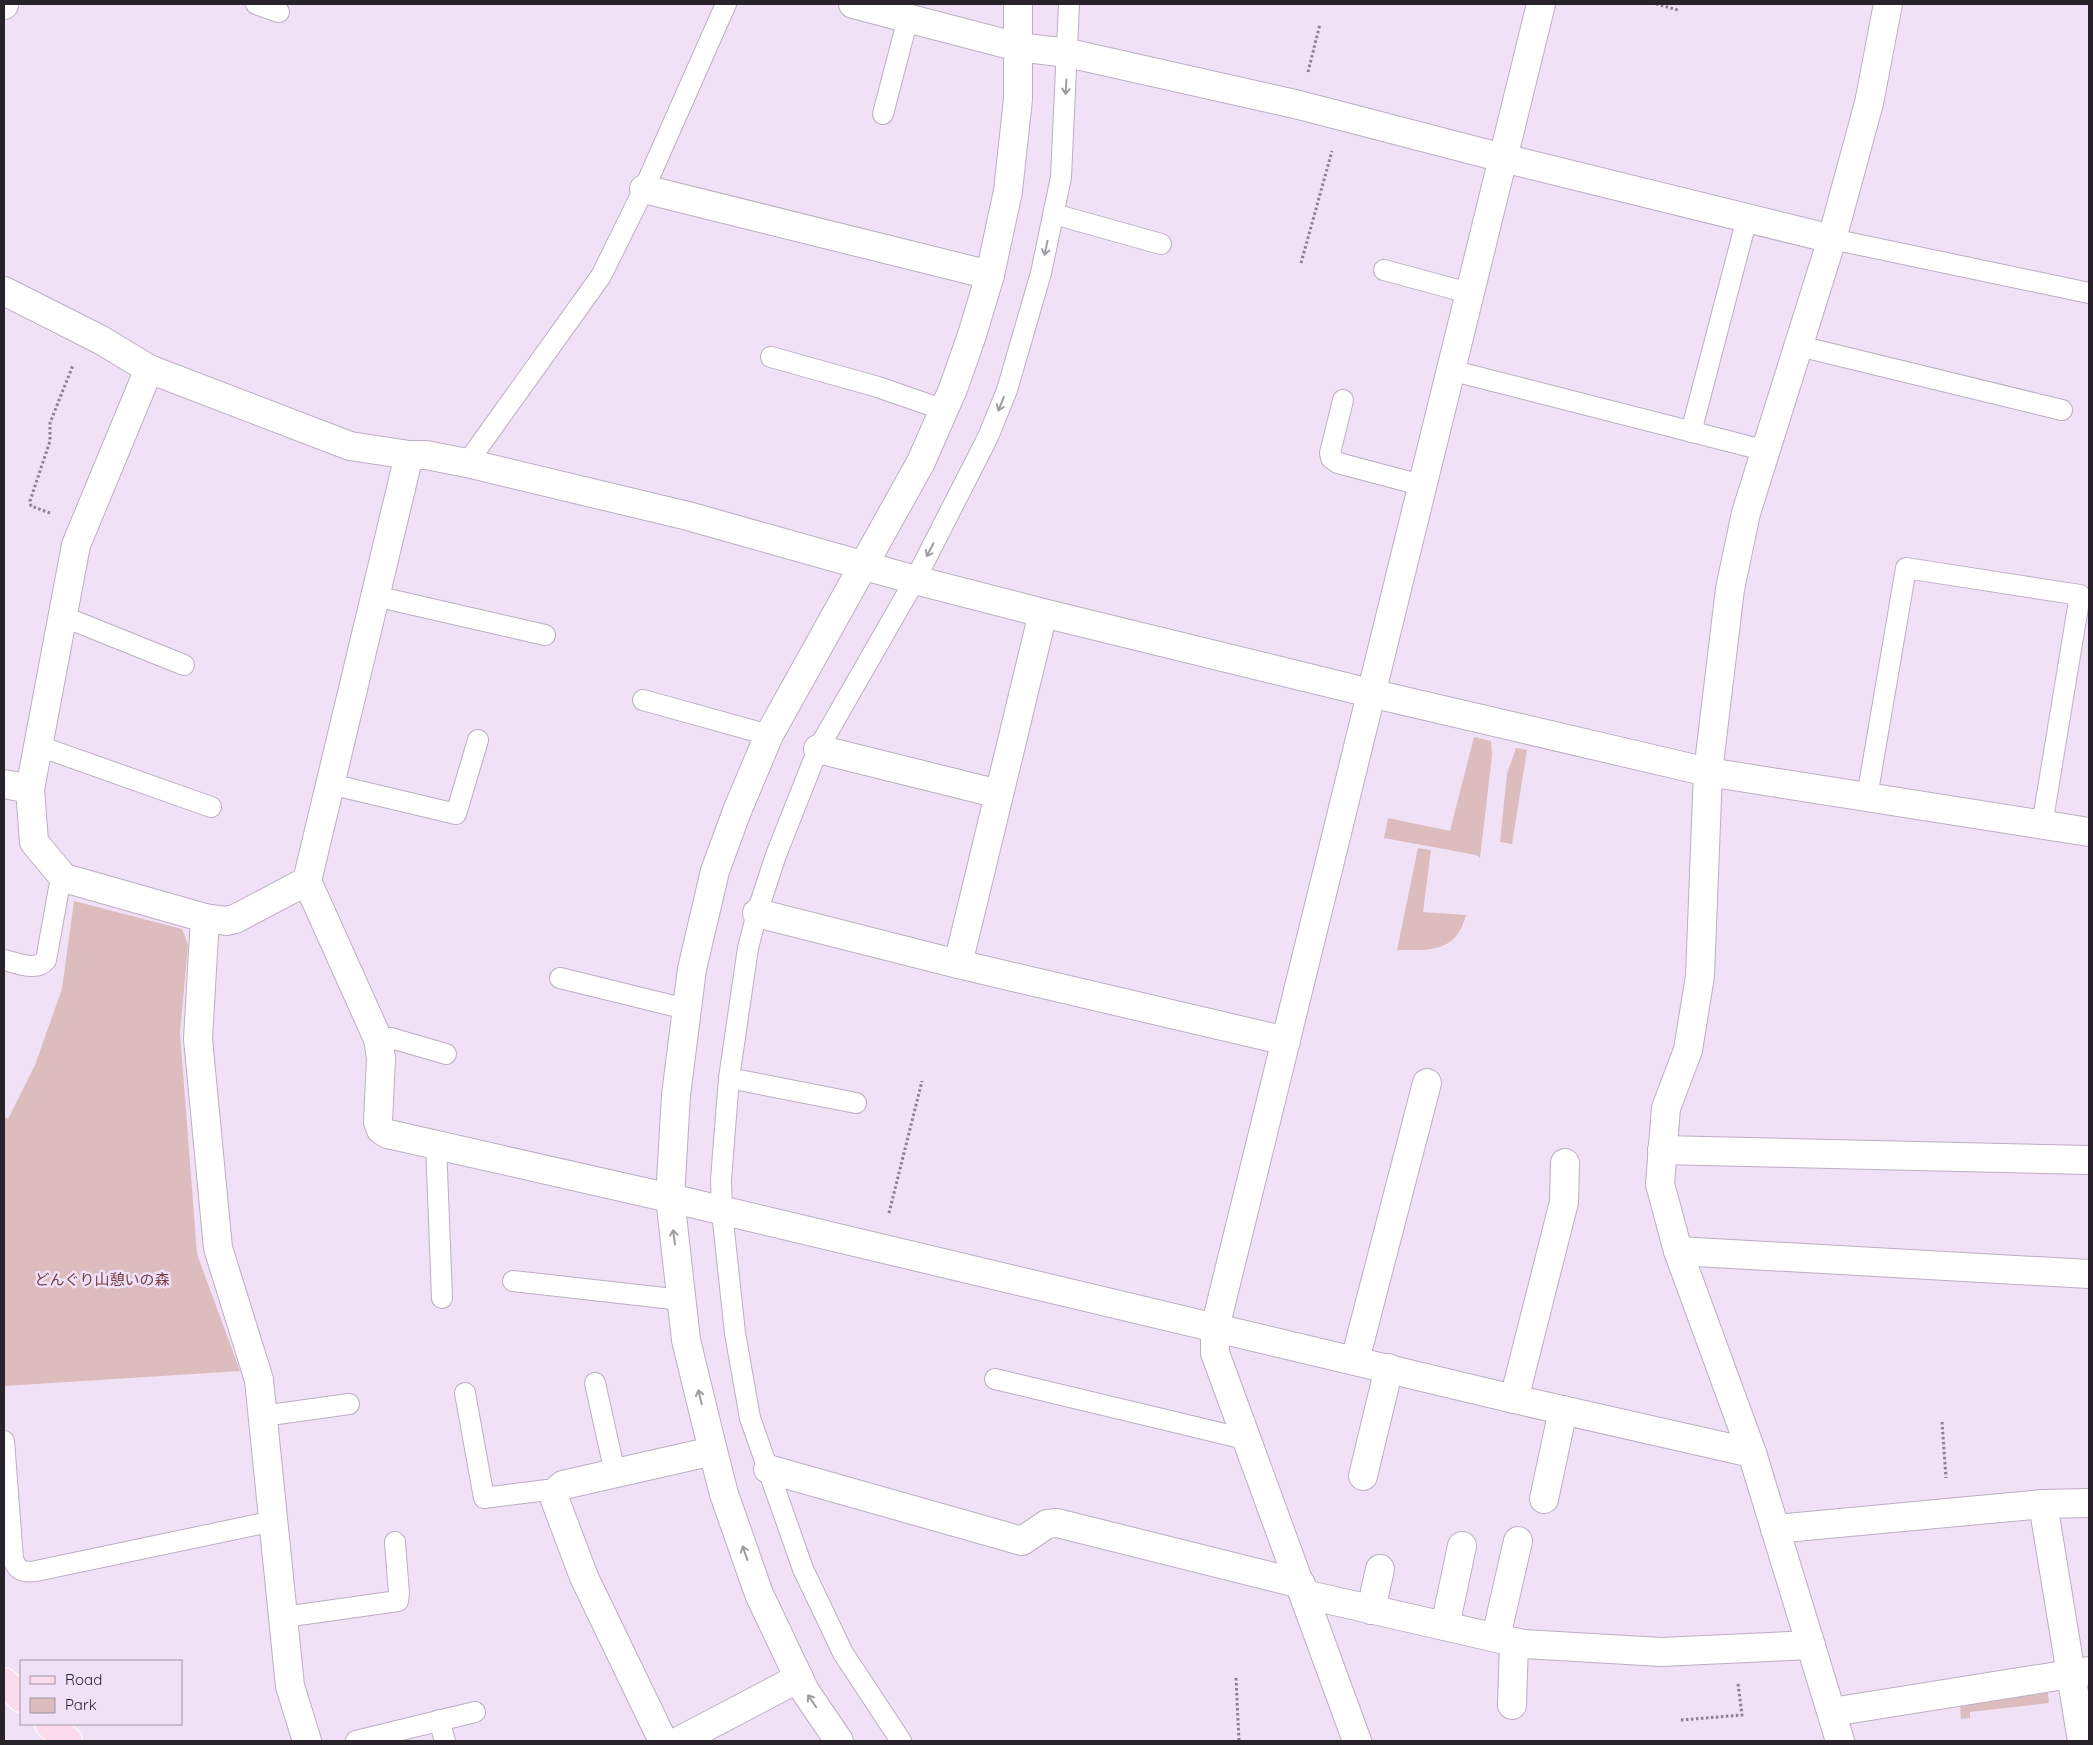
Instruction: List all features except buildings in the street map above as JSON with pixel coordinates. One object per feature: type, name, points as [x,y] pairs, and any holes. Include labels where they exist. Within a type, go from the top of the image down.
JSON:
[{"type":"main road","points":[[4,1682],[20,1697]]},
{"type":"main road","points":[[50,1725],[68,1741]]},
{"type":"street","points":[[853,4],[1018,47],[1068,53],[1300,105],[1502,158],[1832,239]]},
{"type":"street","points":[[839,1741],[799,1678],[758,1594],[724,1494],[713,1451],[686,1340],[670,1198],[676,1095],[692,969],[715,871],[737,811],[769,735],[921,462],[944,410],[972,336],[990,275],[1008,191],[1018,99],[1018,4]]},
{"type":"street","points":[[1357,1741],[1215,1353],[1215,1328],[1421,485],[1541,4]]},
{"type":"street","points":[[1840,1741],[1752,1453],[1678,1250],[1660,1184],[1666,1108],[1688,1050],[1700,976],[1708,772],[1730,588],[1746,513],[1832,239],[1869,103],[1888,4]]},
{"type":"street","points":[[644,189],[990,275]]},
{"type":"street","points":[[4,291],[87,332],[149,369],[350,446],[409,455],[426,455],[467,463],[688,516],[914,580],[1370,693],[1708,772],[2089,832]]},
{"type":"street","points":[[149,369],[76,545],[30,790],[34,842],[64,878],[205,918],[226,921],[236,919],[307,881]]},
{"type":"street","points":[[409,455],[307,881],[378,1039],[381,1058],[378,1122],[381,1130],[388,1134],[670,1198],[722,1212],[1514,1399],[1752,1453]]},
{"type":"street","points":[[958,964],[1043,612]]},
{"type":"street","points":[[818,750],[999,794]]},
{"type":"street","points":[[4,784],[30,790]]},
{"type":"street","points":[[757,914],[958,964],[1286,1041]]},
{"type":"street","points":[[205,918],[198,1039],[218,1248],[260,1380],[290,1686],[308,1741]]},
{"type":"street","points":[[1355,1360],[1426,1083]]},
{"type":"street","points":[[1662,1150],[2089,1160]]},
{"type":"street","points":[[1514,1399],[1564,1202],[1565,1163]]},
{"type":"street","points":[[1678,1250],[2089,1274]]},
{"type":"street","points":[[1363,1476],[1389,1368]]},
{"type":"street","points":[[1544,1499],[1563,1410]]},
{"type":"street","points":[[663,1741],[584,1577],[555,1500],[555,1492],[563,1484],[713,1451]]},
{"type":"street","points":[[768,1470],[1022,1540],[1047,1524],[1057,1523],[1302,1589],[1371,1610],[1505,1640],[1661,1652],[1811,1645]]},
{"type":"street","points":[[1775,1529],[2043,1504],[2089,1503]]},
{"type":"street","points":[[2043,1504],[2080,1672],[2082,1741]]},
{"type":"street","points":[[1512,1704],[1505,1640],[1518,1541]]},
{"type":"street","points":[[1445,1626],[1462,1546]]},
{"type":"street","points":[[1371,1610],[1380,1569]]},
{"type":"street","points":[[1832,1712],[2080,1672]]},
{"type":"street","points":[[679,1741],[799,1678]]},
{"type":"lane","points":[[256,4],[279,12]]},
{"type":"lane","points":[[467,463],[601,276],[644,189],[726,4]]},
{"type":"lane","points":[[901,1741],[839,1644],[803,1569],[768,1470],[749,1409],[735,1333],[722,1212],[721,1180],[729,1078],[748,948],[757,914],[776,855],[818,750],[914,580],[988,438],[1007,390],[1041,273],[1061,177],[1069,4]]},
{"type":"lane","points":[[883,114],[908,18]]},
{"type":"lane","points":[[1054,214],[1161,244]]},
{"type":"lane","points":[[1692,432],[1747,218]]},
{"type":"lane","points":[[1832,239],[2089,293]]},
{"type":"lane","points":[[1384,270],[1469,293]]},
{"type":"lane","points":[[1799,346],[2062,410]]},
{"type":"lane","points":[[771,357],[878,387],[944,410]]},
{"type":"lane","points":[[1450,370],[1767,451]]},
{"type":"lane","points":[[1343,400],[1330,453],[1331,458],[1338,463],[1421,485]]},
{"type":"lane","points":[[1867,798],[1906,568],[2080,594],[2042,825]]},
{"type":"lane","points":[[375,596],[545,635]]},
{"type":"lane","points":[[62,616],[184,665]]},
{"type":"lane","points":[[643,700],[769,735]]},
{"type":"lane","points":[[330,784],[456,814],[478,740]]},
{"type":"lane","points":[[39,746],[211,807]]},
{"type":"lane","points":[[4,960],[35,967],[41,966],[46,960],[59,888],[64,878]]},
{"type":"lane","points":[[560,978],[686,1009]]},
{"type":"lane","points":[[378,1039],[391,1038],[446,1054]]},
{"type":"lane","points":[[729,1078],[856,1103]]},
{"type":"lane","points":[[436,1144],[442,1298]]},
{"type":"lane","points":[[513,1281],[682,1300]]},
{"type":"lane","points":[[994,1378],[1246,1439]]},
{"type":"lane","points":[[595,1383],[615,1473]]},
{"type":"lane","points":[[465,1393],[484,1498],[548,1490],[555,1492]]},
{"type":"lane","points":[[263,1416],[349,1404]]},
{"type":"lane","points":[[4,1441],[13,1559],[16,1567],[21,1571],[36,1571],[274,1521]]},
{"type":"lane","points":[[284,1617],[398,1601],[400,1594],[395,1542]]},
{"type":"lane","points":[[356,1741],[475,1712]]},
{"type":"lane","points":[[439,1720],[446,1741]]},
{"type":"path","points":[[1656,4],[1678,10]]},
{"type":"path","points":[[1300,105],[1320,24]]},
{"type":"path","points":[[1301,263],[1341,116]]},
{"type":"path","points":[[84,525],[36,509],[31,506],[30,501],[50,441],[50,423],[87,332]]},
{"type":"path","points":[[880,1249],[922,1081]]},
{"type":"path","points":[[1942,1422],[1948,1513]]},
{"type":"path","points":[[1236,1678],[1240,1741]]},
{"type":"path","points":[[1681,1720],[1742,1715],[1737,1679]]},
{"type":"green space","points":[[1474,737],[1491,741],[1492,755],[1480,858],[1476,855],[1384,838],[1388,818],[1450,831]]},
{"type":"green space","points":[[1516,748],[1527,750],[1512,844],[1500,842],[1507,774]]},
{"type":"green space","points":[[1418,848],[1431,850],[1423,912],[1466,915],[1462,927],[1448,943],[1431,949],[1397,950]]},
{"type":"green space","name":"どんぐり山憩いの森","points":[[74,901],[182,929],[188,945],[180,1033],[197,1254],[240,1371],[4,1386],[4,1117],[8,1119],[35,1065],[62,989]]},
{"type":"green space","points":[[2048,1693],[2049,1703],[1970,1712],[1970,1718],[1961,1719],[1960,1703]]}]
